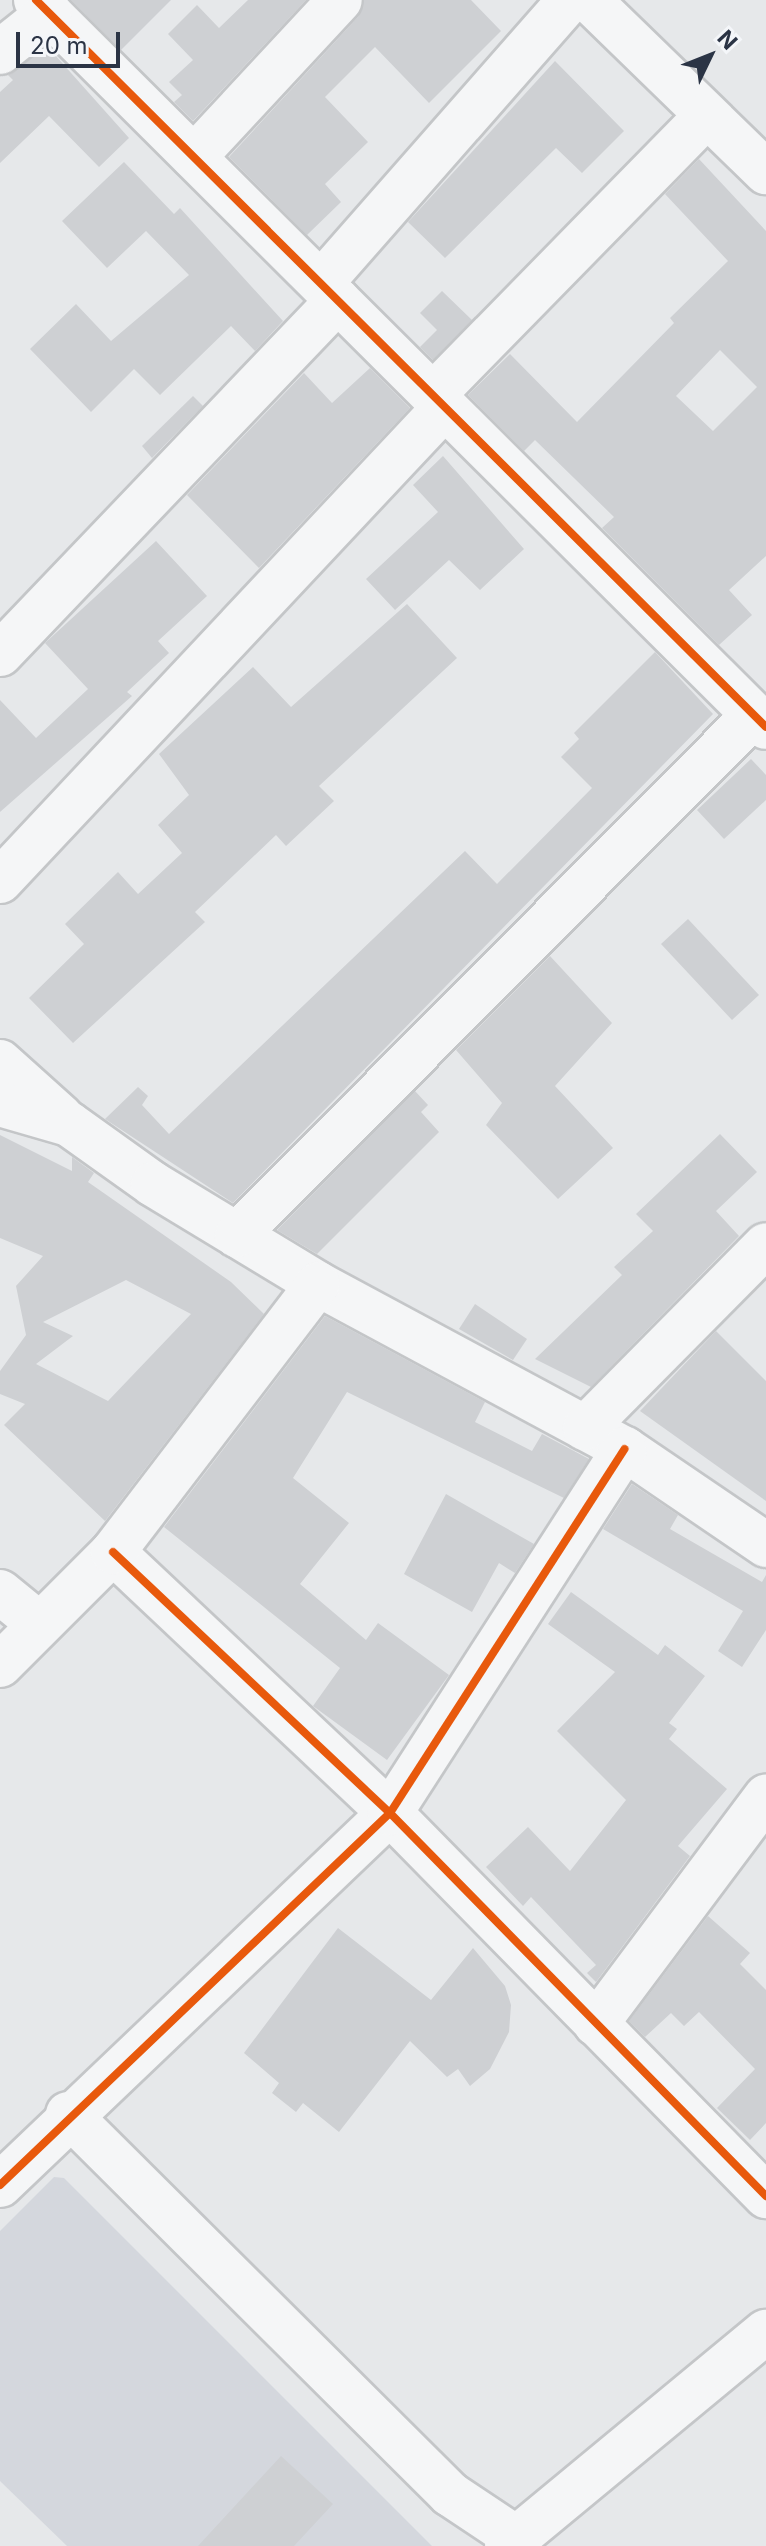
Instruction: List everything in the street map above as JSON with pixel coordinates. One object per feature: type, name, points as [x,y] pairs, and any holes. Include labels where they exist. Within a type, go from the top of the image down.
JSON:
[{"type":"street","points":[[194,157],[340,0]]},
{"type":"street","points":[[0,654],[329,292],[570,0]]},
{"type":"street","points":[[589,0],[766,172]]},
{"type":"street","points":[[0,52],[43,6],[760,721],[237,1235]]},
{"type":"street","points":[[0,881],[439,401],[706,116]]},
{"type":"street","points":[[0,1062],[69,1124],[237,1235],[318,1284],[625,1449],[763,1537]]},
{"type":"street","points":[[0,1104],[69,1124]]},
{"type":"street","points":[[585,1428],[766,1245]]},
{"type":"street","points":[[0,1665],[38,1623],[113,1552],[318,1284]]},
{"type":"street","points":[[0,2185],[68,2114],[390,1813],[625,1449]]},
{"type":"street","points":[[113,1552],[390,1813],[596,2024],[759,2174]]},
{"type":"street","points":[[0,1592],[38,1623]]},
{"type":"street","points":[[596,2024],[766,1797]]},
{"type":"street","points":[[68,2114],[450,2494],[513,2543],[766,2332]]},
{"type":"shaded area","points":[[54,2177],[64,2178],[432,2546],[67,2546],[0,2481],[0,2231]]},
{"type":"building","points":[[71,0],[171,0],[121,50]]},
{"type":"building","points":[[248,0],[306,0],[193,121],[174,102],[182,95],[169,82],[193,60],[168,34],[197,5],[219,28]]},
{"type":"building","points":[[364,0],[471,0],[501,31],[429,103],[375,47],[325,97],[368,142],[325,184],[341,202],[307,235],[229,157],[358,17]]},
{"type":"building","points":[[47,46],[129,138],[99,167],[49,116],[0,163],[0,92],[13,80],[8,75]]},
{"type":"building","points":[[555,61],[624,131],[582,173],[556,148],[445,258],[408,222]]},
{"type":"building","points":[[699,159],[766,231],[766,556],[729,590],[752,615],[719,645],[602,528],[614,517],[535,440],[524,451],[468,395],[510,354],[577,422],[674,323],[670,318],[728,261],[665,194]],"holes":[[[720,350],[757,387],[713,431],[676,396]]]},
{"type":"building","points":[[124,162],[174,214],[180,208],[283,321],[255,351],[231,326],[160,395],[134,369],[91,412],[30,349],[76,304],[111,341],[189,275],[146,231],[107,268],[62,221]]},
{"type":"building","points":[[442,291],[472,320],[433,360],[420,347],[437,330],[420,313]]},
{"type":"building","points":[[370,368],[410,408],[259,568],[187,495],[304,373],[332,403]]},
{"type":"building","points":[[193,396],[203,406],[152,458],[142,446]]},
{"type":"building","points":[[443,456],[524,549],[480,590],[449,560],[395,610],[366,579],[438,512],[413,485]]},
{"type":"building","points":[[156,541],[207,596],[158,641],[169,653],[127,692],[132,696],[0,812],[0,700],[36,738],[88,689],[45,643]]},
{"type":"building","points":[[407,604],[457,658],[319,786],[334,801],[286,846],[276,835],[195,912],[205,922],[73,1043],[29,998],[84,944],[65,924],[118,872],[138,894],[182,853],[158,825],[189,795],[159,754],[253,667],[291,707]]},
{"type":"building","points":[[655,652],[713,714],[233,1203],[105,1119],[138,1087],[148,1096],[142,1105],[169,1134],[465,851],[497,884],[592,788],[561,757],[579,739],[574,733]]},
{"type":"building","points":[[751,759],[766,775],[766,800],[724,839],[697,810]]},
{"type":"building","points":[[688,919],[759,995],[732,1020],[661,944]]},
{"type":"building","points":[[550,956],[612,1023],[555,1086],[613,1148],[558,1199],[486,1125],[502,1103],[456,1050]]},
{"type":"building","points":[[415,1091],[428,1105],[421,1112],[439,1132],[317,1254],[277,1230]]},
{"type":"building","points":[[720,1134],[757,1172],[716,1211],[739,1236],[591,1387],[535,1359],[622,1275],[614,1267],[653,1231],[636,1214]]},
{"type":"building","points":[[0,1135],[72,1171],[72,1157],[94,1173],[88,1182],[231,1282],[264,1314],[105,1521],[4,1425],[25,1404],[0,1394],[0,1371],[26,1335],[16,1286],[43,1256],[0,1238]],"holes":[[[126,1280],[191,1314],[108,1401],[36,1364],[73,1336],[43,1322]]]},
{"type":"building","points":[[475,1304],[527,1339],[513,1360],[459,1329]]},
{"type":"building","points":[[325,1316],[485,1402],[475,1422],[532,1451],[542,1434],[589,1459],[564,1498],[347,1392],[293,1478],[349,1523],[300,1584],[366,1640],[378,1623],[449,1675],[387,1760],[313,1706],[340,1668],[164,1527]]},
{"type":"building","points":[[716,1331],[766,1381],[766,1501],[640,1411]]},
{"type":"building","points":[[632,1484],[678,1515],[670,1529],[762,1582],[766,1575],[766,1630],[742,1667],[718,1651],[743,1611],[603,1529]]},
{"type":"building","points":[[446,1494],[534,1544],[515,1573],[499,1563],[472,1612],[404,1574]]},
{"type":"building","points":[[571,1592],[658,1655],[665,1645],[705,1676],[669,1723],[677,1729],[669,1739],[727,1789],[678,1846],[690,1856],[596,1982],[587,1973],[596,1965],[531,1897],[523,1906],[486,1867],[528,1827],[570,1871],[626,1800],[557,1731],[615,1672],[548,1624]]},
{"type":"building","points":[[708,1916],[750,1953],[740,1964],[766,1990],[766,2123],[750,2140],[717,2108],[755,2069],[699,2012],[684,2026],[671,2013],[645,2037],[629,2021]]},
{"type":"building","points":[[338,1928],[431,2000],[473,1948],[505,1986],[511,2005],[509,2032],[490,2069],[470,2086],[458,2069],[447,2077],[410,2041],[339,2132],[303,2103],[296,2112],[272,2093],[279,2083],[244,2053]]},
{"type":"building","points":[[281,2456],[333,2504],[294,2546],[198,2546]]},
{"type":"cycle path","points":[[36,0],[766,727]]},
{"type":"cycle path","points":[[0,2185],[390,1813],[625,1449]]},
{"type":"cycle path","points":[[113,1552],[390,1813],[766,2196]]}]
